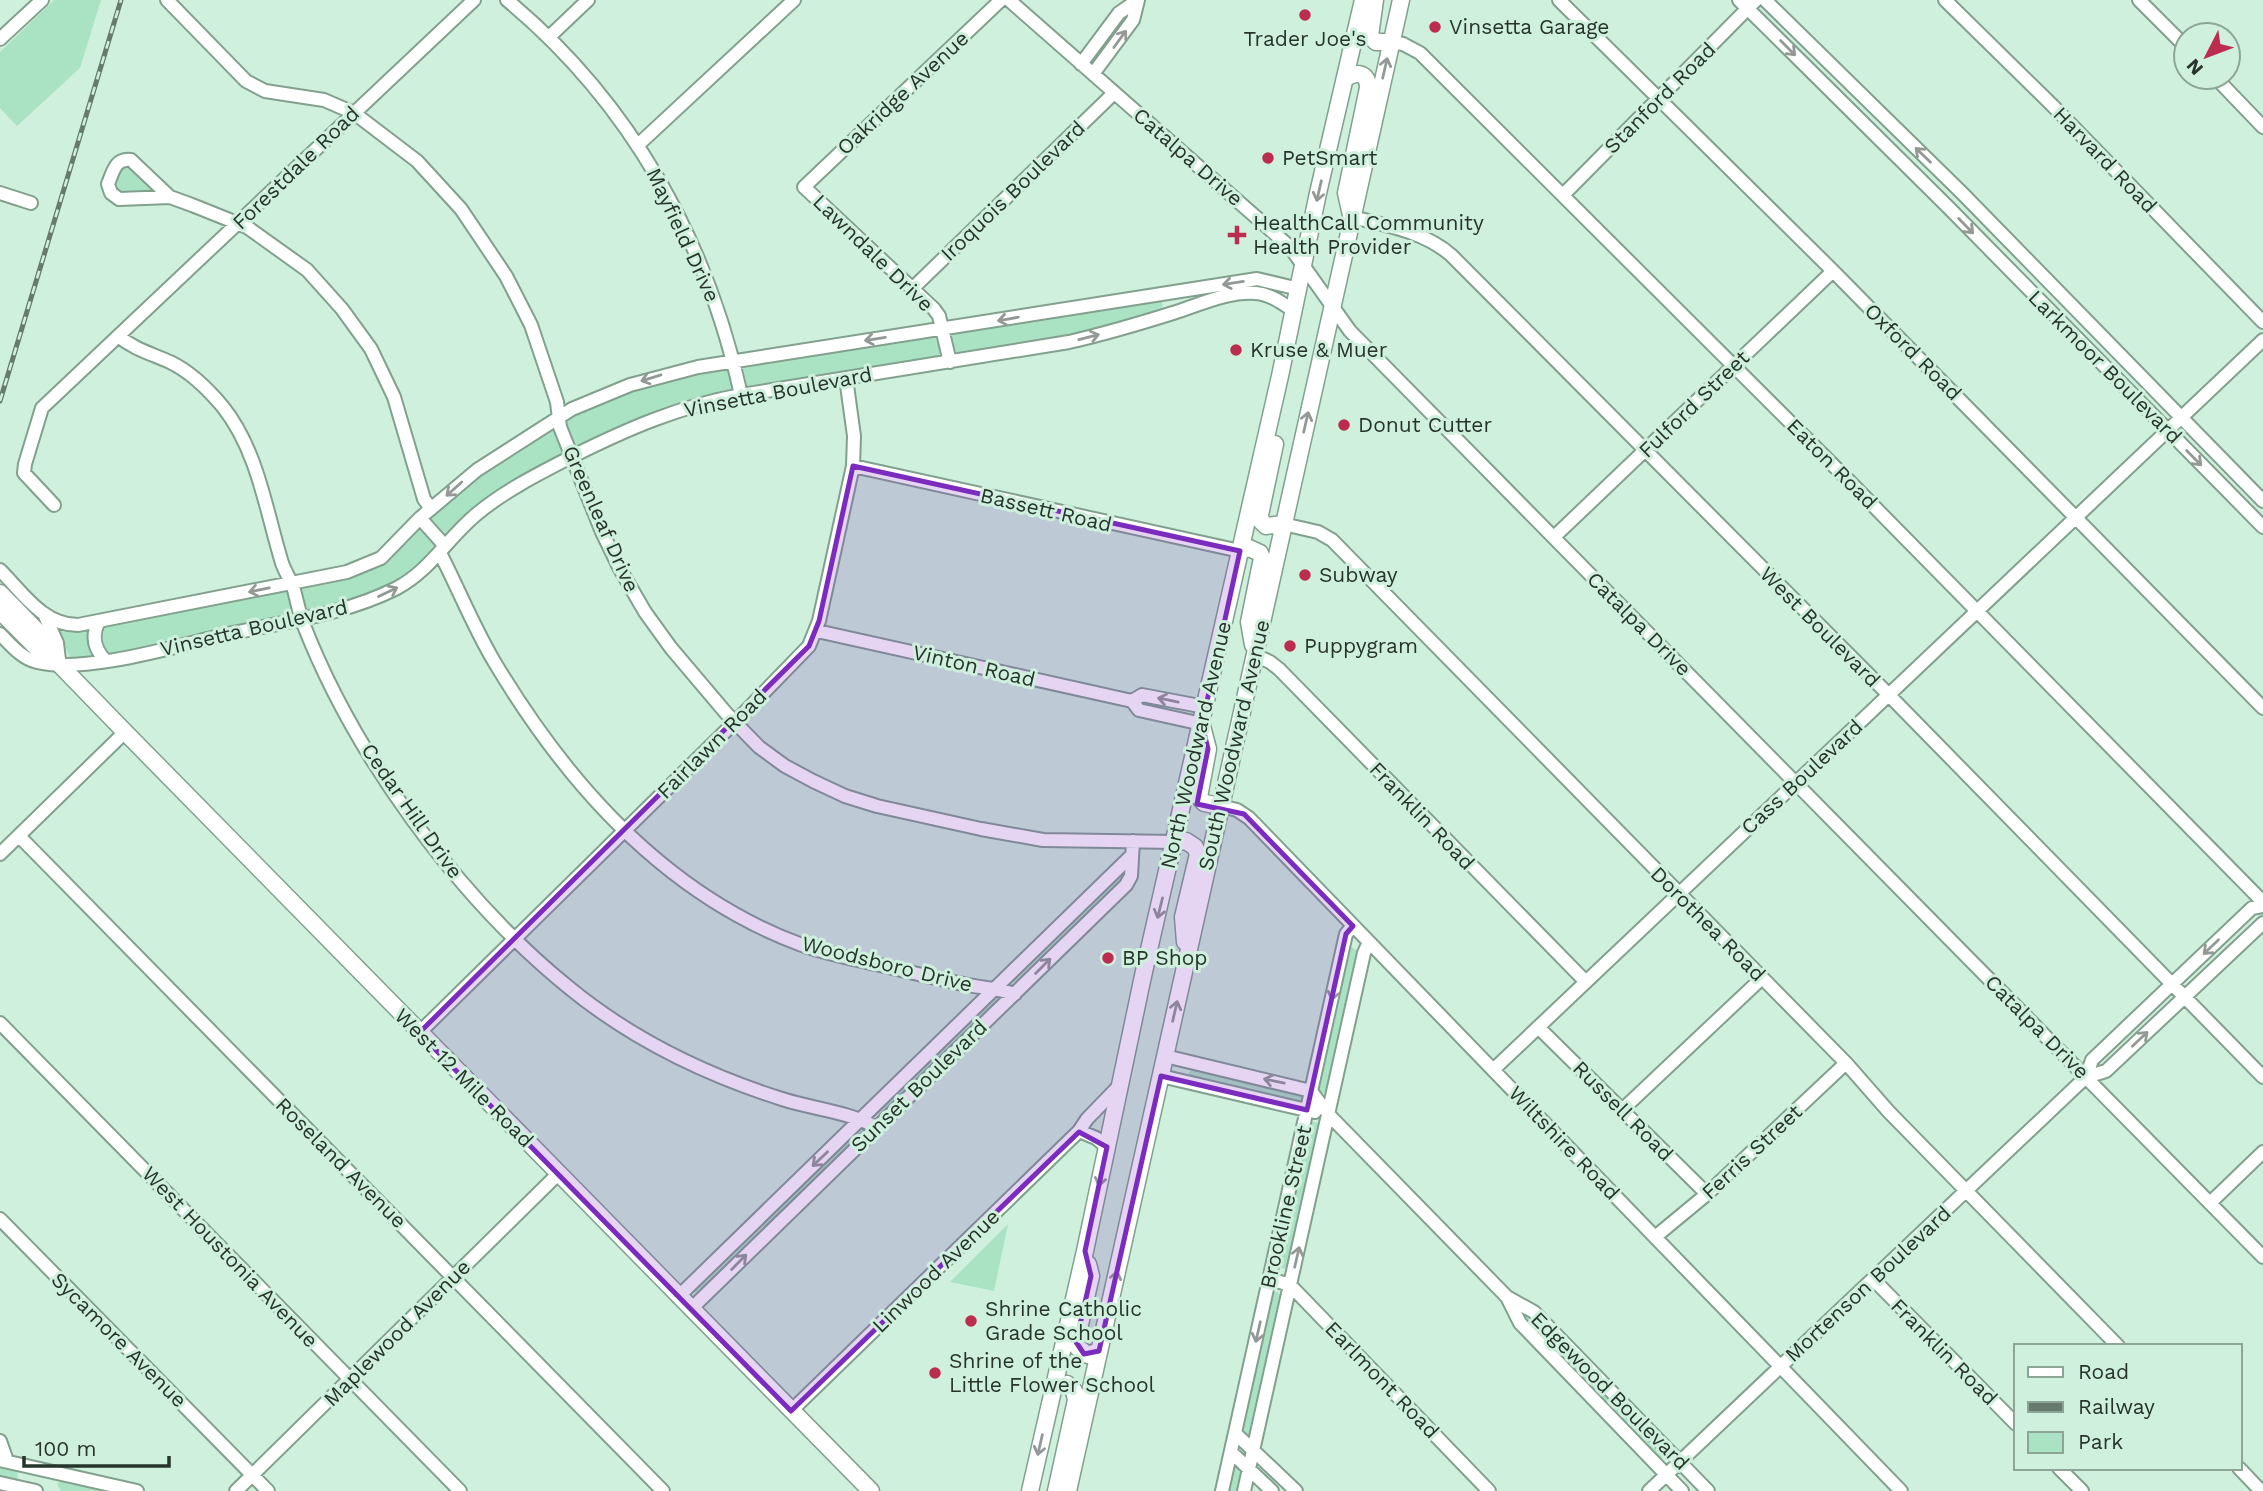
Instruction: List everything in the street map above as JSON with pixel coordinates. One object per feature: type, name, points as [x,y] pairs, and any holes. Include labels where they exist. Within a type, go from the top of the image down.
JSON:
[{"type":"main road","name":"North Woodward Avenue","points":[[1030,1491],[1363,0]]},
{"type":"main road","points":[[1376,0],[1370,36],[1376,42],[1391,42]]},
{"type":"main road","name":"South Woodward Avenue","points":[[1068,1491],[1401,0]]},
{"type":"main road","points":[[1346,78],[1356,73],[1361,74],[1368,82],[1346,193],[1352,217]]},
{"type":"main road","points":[[1280,376],[1280,417],[1260,515],[1266,526],[1283,524]]},
{"type":"main road","points":[[1240,551],[1250,548],[1260,553],[1262,558],[1249,622],[1255,655]]},
{"type":"main road","name":"West 12 Mile Road","points":[[0,593],[46,640],[59,664]]},
{"type":"main road","name":"West 12 Mile Road","points":[[0,611],[42,653],[59,664],[419,1034],[871,1491]]},
{"type":"main road","points":[[1202,724],[1208,749],[1199,797],[1204,803],[1221,806]]},
{"type":"main road","points":[[1175,842],[1186,841],[1195,847],[1198,854],[1183,917],[1186,959]]},
{"type":"main road","points":[[1085,1251],[1091,1276],[1076,1342],[1077,1348],[1088,1355],[1099,1351]]},
{"type":"main road","points":[[1053,1387],[1067,1384],[1074,1391],[1076,1400],[1056,1491]]},
{"type":"street","points":[[3,30],[41,0]]},
{"type":"street","name":"Greenleaf Drive","points":[[167,0],[255,87],[275,94],[324,100],[354,113],[391,139],[448,194],[476,229],[506,275],[531,326],[557,402],[558,419],[575,467],[602,532],[645,612],[696,679],[759,747],[785,766],[861,802],[1043,840],[1175,842]]},
{"type":"street","name":"Forestdale Road","points":[[54,505],[24,473],[42,408],[474,0]]},
{"type":"street","name":"Mayfield Drive","points":[[507,0],[549,37],[596,89],[639,144],[670,196],[717,304],[741,395]]},
{"type":"street","points":[[549,37],[588,0]]},
{"type":"street","points":[[639,144],[794,0]]},
{"type":"street","name":"Oakridge Avenue","points":[[804,187],[1001,0]]},
{"type":"street","name":"Catalpa Drive","points":[[1009,0],[1290,247],[1350,331],[2263,1257]]},
{"type":"street","points":[[1080,64],[1119,13],[1138,0]]},
{"type":"street","points":[[1093,74],[1133,20],[1138,0]]},
{"type":"street","name":"Oxford Road","points":[[1559,0],[1833,271],[2263,708]]},
{"type":"street","name":"Larkmoor Boulevard","points":[[1765,0],[1962,193],[2263,501]]},
{"type":"street","name":"Harvard Road","points":[[1945,0],[2263,322]]},
{"type":"street","points":[[2139,0],[2172,33]]},
{"type":"street","name":"Stanford Road","points":[[1563,195],[1659,98],[1747,3]]},
{"type":"street","name":"Larkmoor Boulevard","points":[[1747,3],[2263,527]]},
{"type":"street","name":"Eaton Road","points":[[1391,42],[1420,52],[1978,611],[2263,904]]},
{"type":"street","points":[[2228,91],[2263,127]]},
{"type":"street","name":"Iroquois Boulevard","points":[[912,289],[1114,93]]},
{"type":"street","points":[[170,197],[131,159],[116,164],[108,184],[111,193],[119,199],[170,197],[238,223],[269,241],[307,271],[342,309],[371,349],[394,397],[424,499],[431,509]]},
{"type":"street","name":"Lawndale Drive","points":[[804,187],[937,312],[950,362]]},
{"type":"street","points":[[0,193],[31,204]]},
{"type":"street","points":[[1948,207],[1962,193]]},
{"type":"street","name":"West Boulevard","points":[[1352,217],[1414,232],[1441,246],[2263,1077]]},
{"type":"street","name":"Fulford Street","points":[[1554,537],[1833,271]]},
{"type":"street","name":"Vinsetta Boulevard","points":[[45,616],[69,625],[99,621],[347,572],[374,563],[477,470],[572,409],[630,385],[687,369],[1257,279],[1299,289]]},
{"type":"street","points":[[1168,293],[1173,313]]},
{"type":"street","name":"Vinsetta Boulevard","points":[[0,634],[27,658],[41,663],[83,664],[301,619],[367,601],[413,579],[467,522],[504,494],[625,430],[688,407],[741,395],[1069,342],[1243,293],[1258,293],[1271,297],[1294,311]]},
{"type":"street","name":"Cedar Hill Drive","points":[[118,336],[194,377],[232,419],[251,458],[301,619],[344,710],[396,795],[425,835],[473,895],[515,939],[585,1000],[641,1039],[671,1055],[708,1073],[749,1088],[861,1119],[876,1127]]},
{"type":"street","name":"Cass Boulevard","points":[[1493,1070],[2263,340]]},
{"type":"street","name":"Fairlawn Road","points":[[419,1034],[809,646],[817,631],[853,466],[854,436],[846,378]]},
{"type":"street","name":"Bassett Road","points":[[853,466],[1240,551]]},
{"type":"street","name":"Woodsboro Drive","points":[[420,519],[442,550],[474,625],[520,703],[552,747],[625,831],[659,863],[698,893],[737,916],[804,945],[1015,994]]},
{"type":"street","name":"Dorothea Road","points":[[1283,524],[1318,531],[1332,540],[1846,1063],[1889,1112],[2116,1344]]},
{"type":"street","points":[[0,570],[45,616],[57,643],[59,664]]},
{"type":"street","points":[[99,621],[94,639],[98,651],[106,661]]},
{"type":"street","name":"Vinton Road","points":[[817,631],[1132,701],[1139,710],[1202,724]]},
{"type":"street","name":"Franklin Road","points":[[1255,655],[1279,669],[1586,982]]},
{"type":"street","name":"Vinton Road","points":[[1132,701],[1142,695],[1205,706]]},
{"type":"street","points":[[0,854],[125,732]]},
{"type":"street","name":"Wiltshire Road","points":[[1221,806],[1237,810],[1249,818],[1901,1491]]},
{"type":"street","name":"Roseland Avenue","points":[[19,836],[663,1491]]},
{"type":"street","name":"Sunset Boulevard","points":[[691,1309],[1126,886],[1131,876],[1133,841]]},
{"type":"street","name":"Sunset Boulevard","points":[[678,1297],[1132,855]]},
{"type":"street","name":"Mortenson Boulevard","points":[[1649,1491],[2086,1077],[2092,1060],[2252,908],[2263,904]]},
{"type":"street","name":"Mortenson Boulevard","points":[[2086,1077],[2106,1071],[2263,922]]},
{"type":"street","name":"Brookline Street","points":[[1222,1491],[1346,934],[1353,926]]},
{"type":"street","name":"Brookline Street","points":[[1244,1491],[1364,953],[1369,942]]},
{"type":"street","points":[[1622,1110],[1762,978]]},
{"type":"street","name":"West Houstonia Avenue","points":[[0,1023],[460,1491]]},
{"type":"street","name":"Russell Road","points":[[1538,1027],[1707,1194]]},
{"type":"street","points":[[1165,1055],[1311,1091]]},
{"type":"street","name":"Ferris Street","points":[[1655,1237],[1707,1194],[1846,1063]]},
{"type":"street","points":[[1161,1076],[1329,1115]]},
{"type":"street","name":"Linwood Avenue","points":[[792,1411],[1079,1131],[1087,1119],[1120,1086]]},
{"type":"street","name":"Edgewood Boulevard","points":[[1311,1091],[1329,1115],[1507,1297],[1534,1312],[1708,1491]]},
{"type":"street","points":[[1079,1131],[1096,1138],[1107,1147]]},
{"type":"street","points":[[2210,1203],[2263,1152]]},
{"type":"street","name":"Maplewood Avenue","points":[[236,1491],[558,1174]]},
{"type":"street","name":"Sycamore Avenue","points":[[0,1219],[268,1491]]},
{"type":"street","name":"Earlmont Road","points":[[1270,1279],[1290,1285],[1489,1491]]},
{"type":"street","name":"Franklin Road","points":[[1873,1279],[2014,1422]]},
{"type":"street","name":"Edgewood Boulevard","points":[[1507,1297],[1520,1323],[1682,1491]]},
{"type":"street","points":[[1236,1434],[1296,1491]]},
{"type":"street","points":[[0,1441],[4,1461],[137,1491]]},
{"type":"street","points":[[1231,1452],[1272,1491]]},
{"type":"street","points":[[0,1483],[35,1491],[37,1469]]},
{"type":"street","points":[[2061,1470],[2082,1491]]},
{"type":"street","points":[[2241,1470],[2261,1491]]},
{"type":"highlighted area","points":[[853,466],[1240,551],[1202,724],[1208,749],[1197,804],[1244,814],[1353,926],[1346,934],[1307,1110],[1161,1076],[1099,1351],[1084,1354],[1076,1342],[1091,1276],[1085,1251],[1107,1147],[1079,1132],[791,1411],[419,1033],[809,646],[819,621]]},
{"type":"green space","points":[[54,0],[101,0],[80,68],[17,126],[0,108],[0,52]]},
{"type":"green space","points":[[126,164],[158,192],[122,196],[114,187],[119,169]]},
{"type":"green space","points":[[1160,300],[1163,305],[1159,311],[1067,337],[958,354],[951,349],[950,336],[953,332]]},
{"type":"green space","points":[[934,335],[941,351],[938,357],[745,389],[740,367],[742,365]]},
{"type":"green space","points":[[727,367],[730,370],[733,391],[655,412],[574,448],[564,422],[566,419],[644,387]]},
{"type":"green space","points":[[551,428],[556,431],[565,455],[448,536],[444,536],[428,520],[429,514],[486,468]]},
{"type":"green space","points":[[418,528],[423,528],[437,545],[430,557],[416,569],[358,599],[305,612],[299,587],[355,574]]},
{"type":"green space","points":[[289,588],[295,610],[289,617],[115,654],[104,651],[98,636],[104,626]]},
{"type":"green space","points":[[54,626],[78,631],[90,629],[95,657],[71,659]]},
{"type":"green space","points":[[1122,871],[1125,873],[1123,881],[1016,982],[1013,977]]},
{"type":"green space","points":[[1351,947],[1358,951],[1327,1093],[1323,1093],[1317,1088],[1348,949]]},
{"type":"green space","points":[[993,995],[998,996],[1000,1001],[879,1115],[876,1111]]},
{"type":"green space","points":[[1195,1068],[1301,1091],[1305,1096],[1302,1103],[1190,1077],[1188,1073]]},
{"type":"green space","points":[[1310,1122],[1321,1126],[1288,1268],[1284,1269],[1278,1266]]},
{"type":"green space","points":[[859,1128],[863,1134],[699,1293],[693,1290]]},
{"type":"green space","points":[[1008,1224],[994,1291],[950,1282]]},
{"type":"green space","points":[[1273,1292],[1283,1297],[1251,1434],[1246,1435],[1242,1431]]},
{"type":"green space","points":[[1524,1309],[1663,1452],[1665,1456],[1662,1459],[1659,1460],[1523,1319],[1521,1314]]},
{"type":"green space","points":[[0,1466],[17,1470],[18,1478],[0,1478]]},
{"type":"green space","points":[[1236,1468],[1242,1471],[1240,1491],[1226,1491],[1232,1471]]},
{"type":"green space","points":[[63,1479],[116,1491],[61,1491],[57,1484]]},
{"type":"railway","points":[[0,401],[121,0]]},
{"type":"place","name":"Trader Joe's","points":[[1305,15]]},
{"type":"place","name":"Vinsetta Garage","points":[[1435,27]]},
{"type":"place","name":"PetSmart","points":[[1268,158]]},
{"type":"place","name":"HealthCall Community Health Provider","points":[[1237,235]]},
{"type":"place","name":"Kruse & Muer","points":[[1236,350]]},
{"type":"place","name":"Donut Cutter","points":[[1344,425]]},
{"type":"place","name":"Subway","points":[[1305,575]]},
{"type":"place","name":"Puppygram","points":[[1290,646]]},
{"type":"place","name":"BP Shop","points":[[1108,958]]},
{"type":"place","name":"Shrine Catholic Grade School","points":[[971,1321]]},
{"type":"place","name":"Shrine of the Little Flower School","points":[[935,1373]]}]
